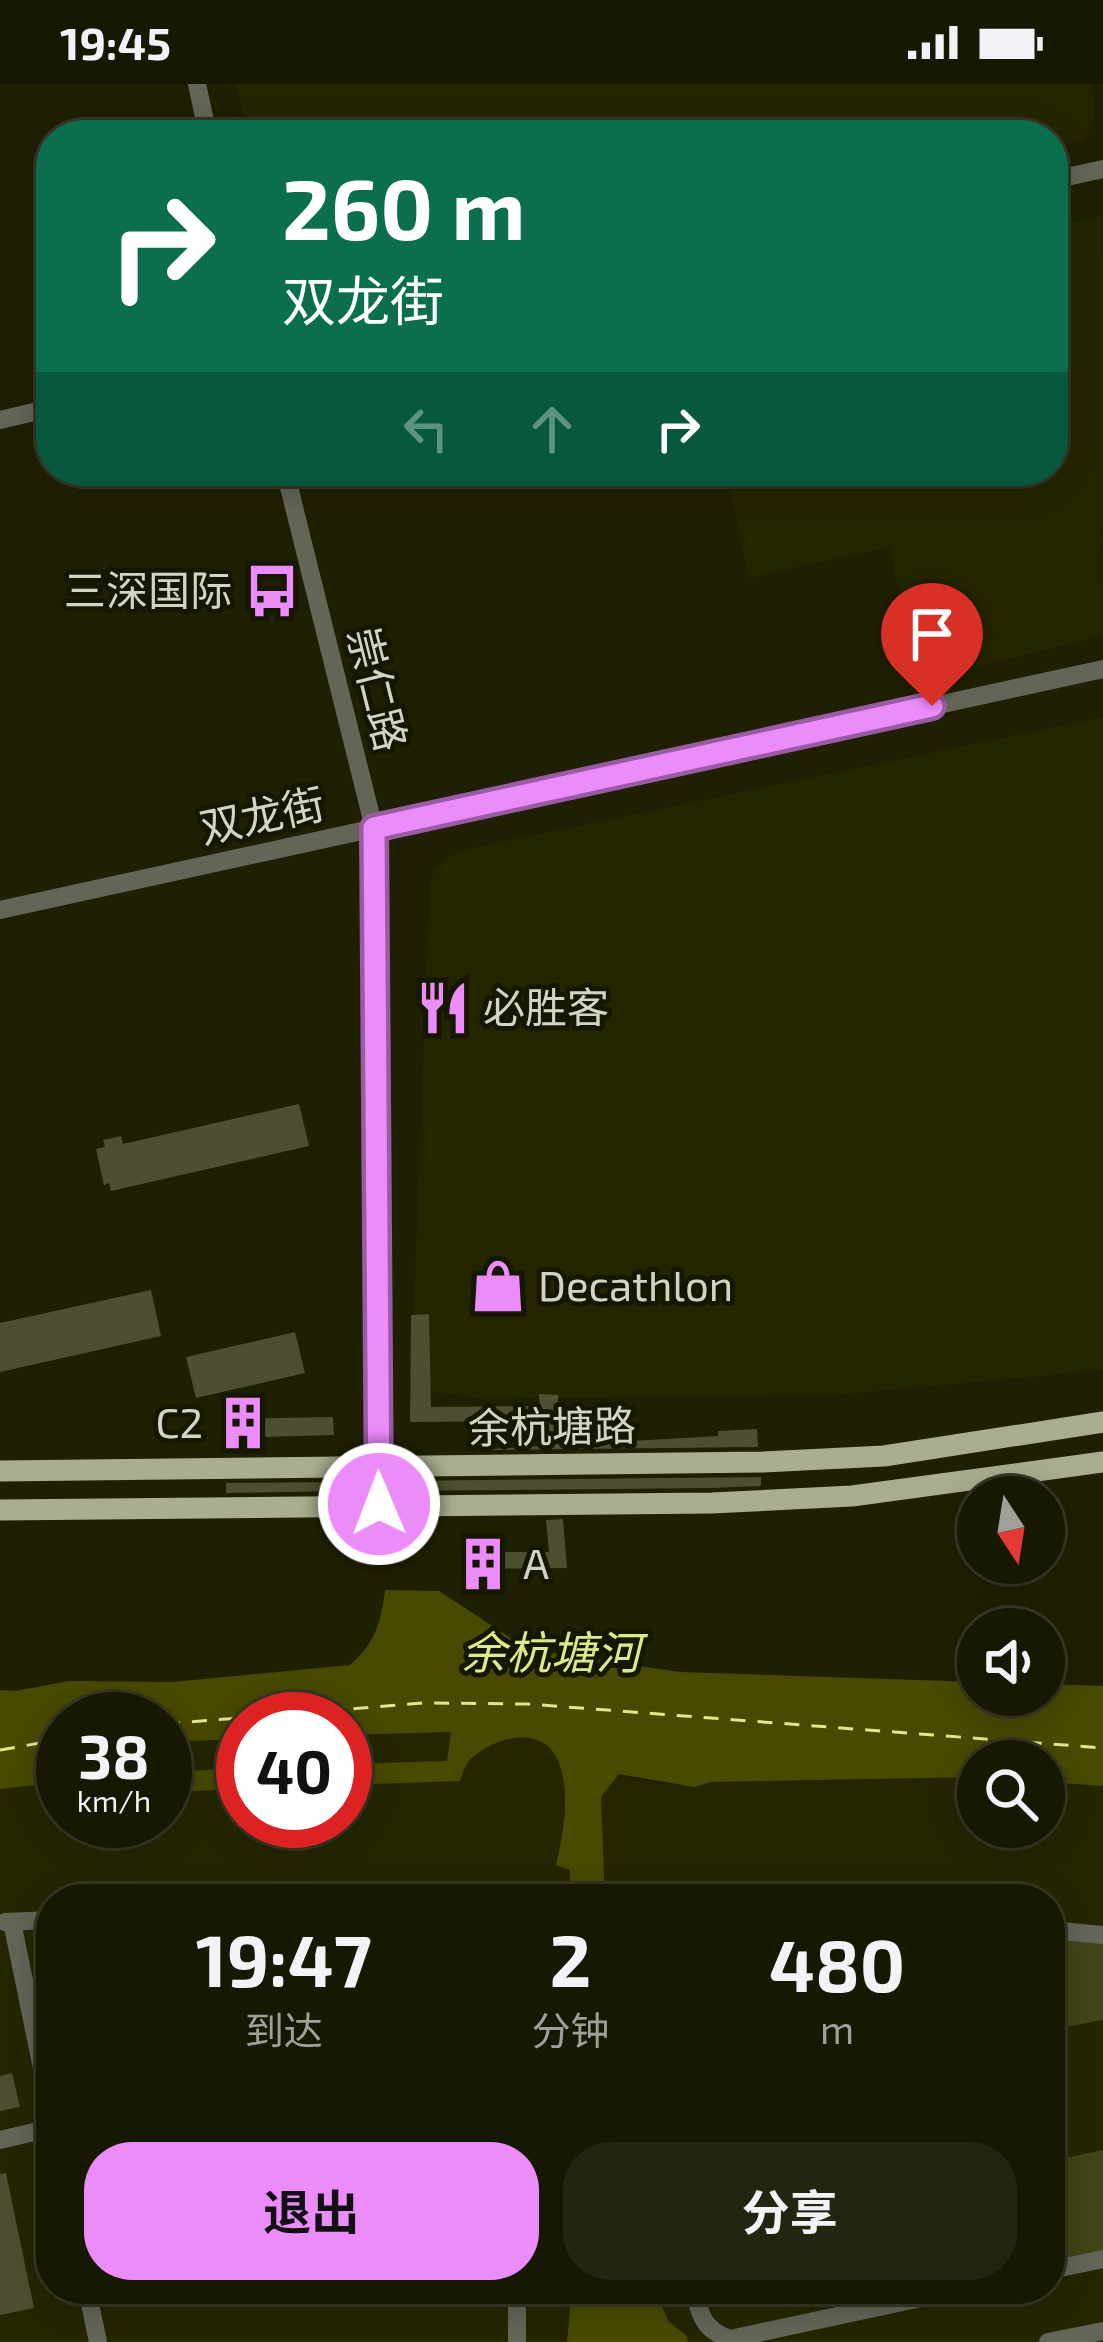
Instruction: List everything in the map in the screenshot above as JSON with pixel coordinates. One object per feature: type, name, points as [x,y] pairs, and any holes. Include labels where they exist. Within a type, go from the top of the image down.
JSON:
[{"type":"main road","name":"余杭塘路","points":[[0,1471],[884,1456],[1103,1422]]},
{"type":"main road","name":"余杭塘路","points":[[0,1510],[379,1504],[504,1507],[852,1496],[1103,1462]]},
{"type":"street","points":[[197,84],[205,120]]},
{"type":"street","points":[[1068,177],[1103,169]]},
{"type":"street","points":[[0,420],[36,412]]},
{"type":"street","name":"崇仁路","points":[[289,486],[374,828],[379,1504]]},
{"type":"street","name":"双龙街","points":[[0,910],[1103,669]]},
{"type":"street","points":[[36,1921],[6,1922],[36,2049]]},
{"type":"street","points":[[1065,1931],[1103,1935]]},
{"type":"street","points":[[0,2140],[36,2132]]},
{"type":"street","points":[[1065,2267],[1103,2259]]},
{"type":"street","points":[[90,2304],[98,2342]]},
{"type":"street","points":[[517,2342],[518,2304]]},
{"type":"street","points":[[697,2304],[701,2320],[714,2334],[730,2339],[893,2304]]},
{"type":"street","points":[[1048,2342],[1103,2332]]},
{"type":"shaded area","points":[[236,84],[1090,84],[1096,114],[1084,140],[1068,143],[1068,120],[244,120]]},
{"type":"shaded area","points":[[1101,217],[1103,636],[920,680],[889,547],[749,578],[729,486],[1068,486],[1068,223]]},
{"type":"shaded area","points":[[1103,717],[1103,1370],[836,1395],[485,1399],[429,1391],[412,1360],[430,885],[435,868],[458,851]]},
{"type":"shaded area","points":[[385,1590],[439,1591],[509,1637],[544,1652],[680,1672],[957,1681],[957,1716],[1065,1716],[1065,1685],[1103,1686],[1103,1786],[1065,1783],[1065,1740],[957,1740],[957,1777],[711,1782],[694,1787],[619,1774],[601,1797],[604,1884],[570,1884],[570,1870],[556,1865],[565,1814],[563,1775],[552,1751],[532,1738],[507,1739],[483,1750],[468,1762],[460,1781],[372,1784],[372,1763],[447,1761],[451,1732],[372,1734],[372,1692],[216,1692],[216,1740],[192,1741],[192,1692],[36,1692],[36,1785],[0,1789],[0,1690],[69,1681],[173,1682],[350,1665],[375,1632]]},
{"type":"shaded area","points":[[451,1732],[537,1739],[636,1780],[694,1787],[711,1782],[957,1777],[957,1848],[1065,1848],[1065,1783],[1103,1786],[1103,2342],[0,2342],[0,1789],[36,1785],[36,1848],[192,1848],[192,1741],[216,1740],[216,1848],[372,1848],[372,1734]]},
{"type":"shaded area","points":[[216,1769],[216,1790],[192,1791],[192,1771]]},
{"type":"shaded area","points":[[571,2304],[661,2304],[669,2322],[688,2342],[567,2342]]},
{"type":"green space","points":[[1065,1939],[1103,1943],[1103,2020],[1065,2027]]},
{"type":"green space","points":[[1103,2150],[1103,2250],[1065,2258],[1065,2158]]},
{"type":"building","points":[[299,1104],[309,1146],[111,1191],[109,1183],[104,1185],[96,1149],[105,1147],[103,1140],[121,1136],[123,1144]]},
{"type":"building","points":[[151,1290],[161,1336],[0,1372],[0,1323]]},
{"type":"building","points":[[429,1314],[431,1407],[540,1406],[539,1394],[558,1395],[558,1406],[629,1405],[631,1441],[757,1429],[758,1447],[475,1450],[540,1446],[540,1421],[410,1422],[411,1315]]},
{"type":"building","points":[[295,1332],[305,1373],[196,1398],[186,1357]]},
{"type":"building","points":[[333,1417],[334,1435],[262,1437],[264,1453],[224,1453],[223,1419]]},
{"type":"building","points":[[761,1477],[761,1486],[712,1488],[392,1491],[392,1481]]},
{"type":"building","points":[[365,1482],[365,1491],[226,1493],[226,1483]]},
{"type":"building","points":[[563,1519],[567,1568],[464,1569],[464,1552],[549,1552],[546,1520]]},
{"type":"building","points":[[12,2073],[20,2107],[0,2111],[0,2076]]},
{"type":"building","points":[[6,2173],[34,2308],[0,2315],[0,2174]]},
{"type":"ferry route","points":[[192,1722],[423,1703],[528,1704],[1103,1748]]},
{"type":"ferry route","points":[[0,1750],[36,1744]]},
{"type":"place","name":"三深国际","points":[[272,591]]},
{"type":"place","name":"必胜客","points":[[443,1008]]},
{"type":"place","name":"Decathlon","points":[[498,1286]]},
{"type":"place","name":"C2","points":[[243,1423]]},
{"type":"place","name":"A","points":[[483,1564]]},
{"type":"route","points":[[379,1504],[374,828],[932,706]]},
{"type":"water label","name":"余杭塘河","points":[[551,1653]]}]
